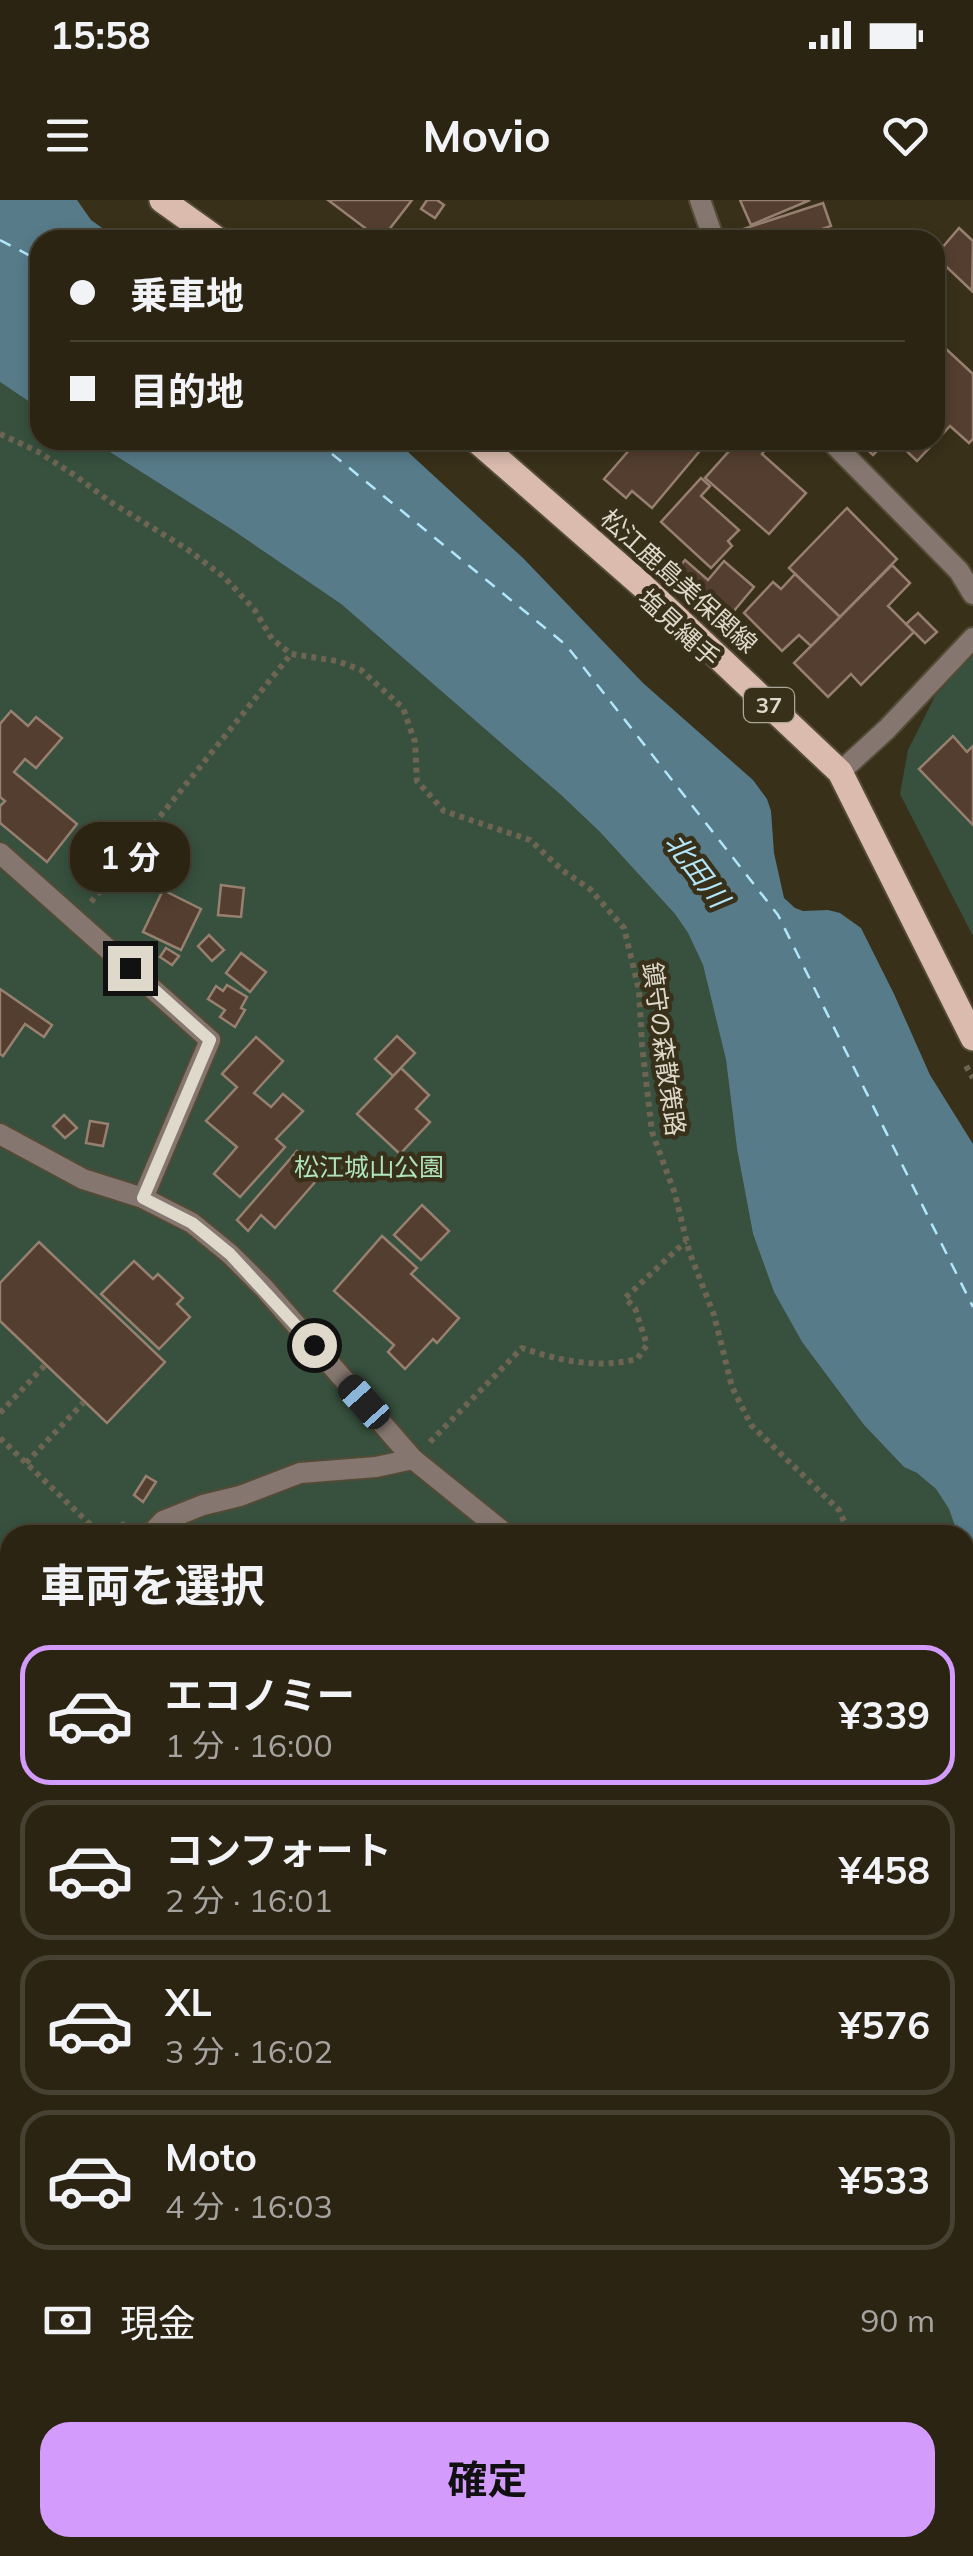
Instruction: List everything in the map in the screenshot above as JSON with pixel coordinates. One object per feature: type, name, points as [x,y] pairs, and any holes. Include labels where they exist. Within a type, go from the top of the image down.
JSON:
[{"type":"main road","points":[[162,200],[204,230]]},
{"type":"main road","name":"松江鹿島美保関線","points":[[487,450],[644,587],[840,772],[967,1009],[966,1044]]},
{"type":"street","points":[[700,200],[710,230]]},
{"type":"street","points":[[840,450],[959,570],[973,594]]},
{"type":"street","points":[[840,772],[973,638]]},
{"type":"street","points":[[0,852],[210,1040],[143,1198]]},
{"type":"street","points":[[0,1134],[83,1179],[143,1198],[192,1223],[264,1288],[414,1458],[495,1525]]},
{"type":"street","points":[[162,1525],[203,1505],[240,1496],[300,1473],[376,1467],[414,1458]]},
{"type":"path","points":[[0,434],[30,447]]},
{"type":"path","points":[[37,450],[224,577],[254,608],[272,639],[291,654],[77,921]]},
{"type":"path","name":"鎮守の森散策路","points":[[291,654],[361,670],[403,708],[415,742],[417,782],[444,811],[530,840],[590,889],[624,928],[639,990],[652,1132],[714,1315],[732,1387],[750,1425],[839,1510],[846,1525]]},
{"type":"path","points":[[966,1044],[973,1078]]},
{"type":"path","points":[[414,1458],[522,1348],[577,1362],[637,1359],[647,1345],[636,1308],[625,1298],[686,1240]]},
{"type":"path","points":[[0,1413],[46,1364]]},
{"type":"path","points":[[26,1463],[84,1402]]},
{"type":"path","points":[[0,1438],[91,1525]]},
{"type":"path","points":[[126,1525],[142,1521],[150,1525]]},
{"type":"green space","name":"松江城山公園","points":[[0,382],[30,402],[30,450],[107,450],[341,604],[561,795],[675,914],[703,965],[726,1060],[753,1234],[774,1292],[802,1342],[864,1425],[904,1467],[936,1489],[955,1525],[0,1525]]},
{"type":"green space","points":[[973,654],[973,936],[900,794],[908,750],[935,696]]},
{"type":"water","points":[[0,200],[77,200],[91,220],[105,230],[30,230],[30,402],[0,382]]},
{"type":"water","name":"北田川","points":[[107,450],[406,450],[523,558],[643,683],[753,780],[771,811],[774,853],[784,898],[803,911],[840,913],[861,928],[930,1075],[973,1144],[973,1525],[955,1525],[936,1489],[904,1467],[864,1425],[802,1342],[774,1292],[753,1234],[726,1060],[703,965],[675,914],[561,795],[341,604]]},
{"type":"building","points":[[328,200],[412,200],[389,230],[368,230]]},
{"type":"building","points":[[427,200],[444,205],[435,218],[421,209]]},
{"type":"building","points":[[740,200],[810,200],[751,225]]},
{"type":"building","points":[[823,203],[831,226],[819,230],[740,230]]},
{"type":"building","points":[[959,228],[973,241],[972,291],[945,265],[945,244]]},
{"type":"building","points":[[945,348],[973,374],[973,439],[969,443],[950,426],[945,431]]},
{"type":"building","points":[[629,450],[701,450],[652,508],[632,491],[626,498],[604,479]]},
{"type":"building","points":[[730,450],[765,450],[762,454],[806,493],[769,534],[705,478]]},
{"type":"building","points":[[905,450],[927,450],[917,461]]},
{"type":"building","points":[[701,478],[710,486],[701,496],[739,530],[728,541],[732,546],[711,568],[661,522]]},
{"type":"building","points":[[847,508],[897,559],[840,617],[789,568]]},
{"type":"building","points":[[685,560],[708,580],[724,561],[754,587],[728,618],[675,572]]},
{"type":"building","points":[[892,565],[910,583],[888,606],[914,632],[861,685],[851,674],[828,697],[794,663]]},
{"type":"building","points":[[795,574],[840,617],[811,646],[799,635],[782,651],[744,613],[773,582],[781,589]]},
{"type":"building","points":[[918,613],[937,632],[925,643],[906,624]]},
{"type":"building","points":[[11,711],[28,726],[36,717],[62,738],[36,768],[25,759],[14,772],[77,824],[47,862],[0,823],[0,806],[5,801],[0,797],[0,724]]},
{"type":"building","points":[[953,736],[967,752],[973,746],[973,825],[919,769]]},
{"type":"building","points":[[221,885],[244,888],[241,917],[218,915]]},
{"type":"building","points":[[163,890],[201,909],[181,950],[143,932]]},
{"type":"building","points":[[209,935],[224,950],[212,961],[198,946]]},
{"type":"building","points":[[166,948],[179,956],[172,965],[160,957]]},
{"type":"building","points":[[241,953],[266,972],[250,992],[226,973]]},
{"type":"building","points":[[227,985],[247,997],[235,1027],[220,1017],[225,1010],[208,999],[216,986],[223,991]]},
{"type":"building","points":[[0,989],[52,1025],[44,1037],[25,1024],[3,1056],[0,1054]]},
{"type":"building","points":[[397,1036],[415,1053],[393,1076],[375,1059]]},
{"type":"building","points":[[256,1037],[283,1061],[254,1093],[271,1107],[283,1094],[303,1111],[276,1139],[285,1147],[240,1197],[214,1174],[237,1147],[206,1121],[237,1087],[222,1074]]},
{"type":"building","points":[[401,1068],[429,1095],[416,1109],[430,1122],[400,1154],[357,1114]]},
{"type":"building","points":[[64,1115],[77,1128],[65,1138],[53,1126]]},
{"type":"building","points":[[90,1121],[108,1124],[103,1146],[86,1143]]},
{"type":"building","points":[[297,1151],[323,1173],[275,1228],[261,1215],[248,1231],[237,1220]]},
{"type":"building","points":[[422,1205],[449,1231],[421,1260],[394,1235]]},
{"type":"building","points":[[382,1236],[417,1268],[411,1274],[459,1318],[437,1343],[433,1339],[405,1369],[388,1352],[394,1345],[334,1291]]},
{"type":"building","points":[[39,1242],[165,1362],[107,1423],[0,1321],[0,1283]]},
{"type":"building","points":[[134,1261],[153,1279],[158,1274],[183,1298],[177,1304],[190,1317],[159,1349],[101,1294]]},
{"type":"building","points":[[146,1476],[156,1482],[143,1502],[134,1495]]},
{"type":"ferry route","points":[[0,240],[30,256]]},
{"type":"ferry route","points":[[327,450],[566,645],[778,915],[973,1307]]},
{"type":"route","points":[[130,968],[210,1040],[143,1198],[192,1223],[230,1254],[314,1345]]}]
